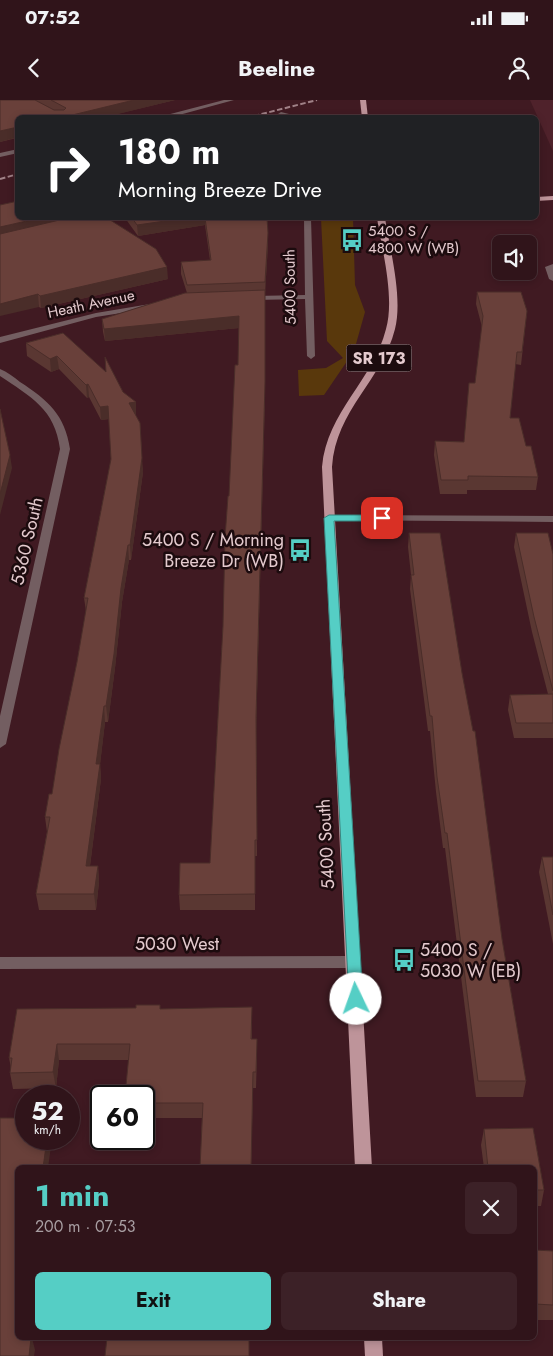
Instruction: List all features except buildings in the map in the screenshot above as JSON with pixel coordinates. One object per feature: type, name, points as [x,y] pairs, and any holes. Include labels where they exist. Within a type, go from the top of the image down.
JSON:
[{"type":"main road","points":[[362,100],[364,115]]},
{"type":"main road","points":[[539,199],[553,198]]},
{"type":"main road","name":"SR 173","points":[[329,518],[328,473],[332,438],[346,410],[384,351],[392,326],[393,306],[381,220]]},
{"type":"main road","name":"5400 South","points":[[329,518],[364,1165]]},
{"type":"main road","points":[[373,1340],[374,1356]]},
{"type":"street","points":[[169,115],[226,100]]},
{"type":"street","points":[[281,114],[286,115]]},
{"type":"street","points":[[0,155],[15,152]]},
{"type":"street","name":"5400 South","points":[[307,220],[311,356]]},
{"type":"street","points":[[551,267],[553,279]]},
{"type":"street","points":[[236,299],[308,297]]},
{"type":"street","name":"Heath Avenue","points":[[0,340],[96,315],[163,304]]},
{"type":"street","name":"5360 South","points":[[0,372],[30,393],[52,413],[61,427],[65,449],[0,744]]},
{"type":"street","points":[[329,518],[553,519]]},
{"type":"street","name":"5030 West","points":[[0,963],[354,962]]},
{"type":"shaded area","points":[[530,100],[553,100],[553,151],[539,120],[539,115],[537,115]]},
{"type":"shaded area","points":[[321,220],[353,220],[355,285],[365,312],[354,351],[324,395],[299,396],[298,370],[326,368],[343,358],[327,341]]},
{"type":"railway","points":[[258,115],[317,100]]},
{"type":"railway","points":[[0,179],[15,175]]},
{"type":"place","name":"5400 S / 4800 W (WB)","points":[[352,240]]},
{"type":"place","name":"5400 S / Morning Breeze Dr (WB)","points":[[300,550]]},
{"type":"place","name":"5400 S / 5030 W (EB)","points":[[404,960]]},
{"type":"route","points":[[356,999],[329,518],[382,518]]}]
